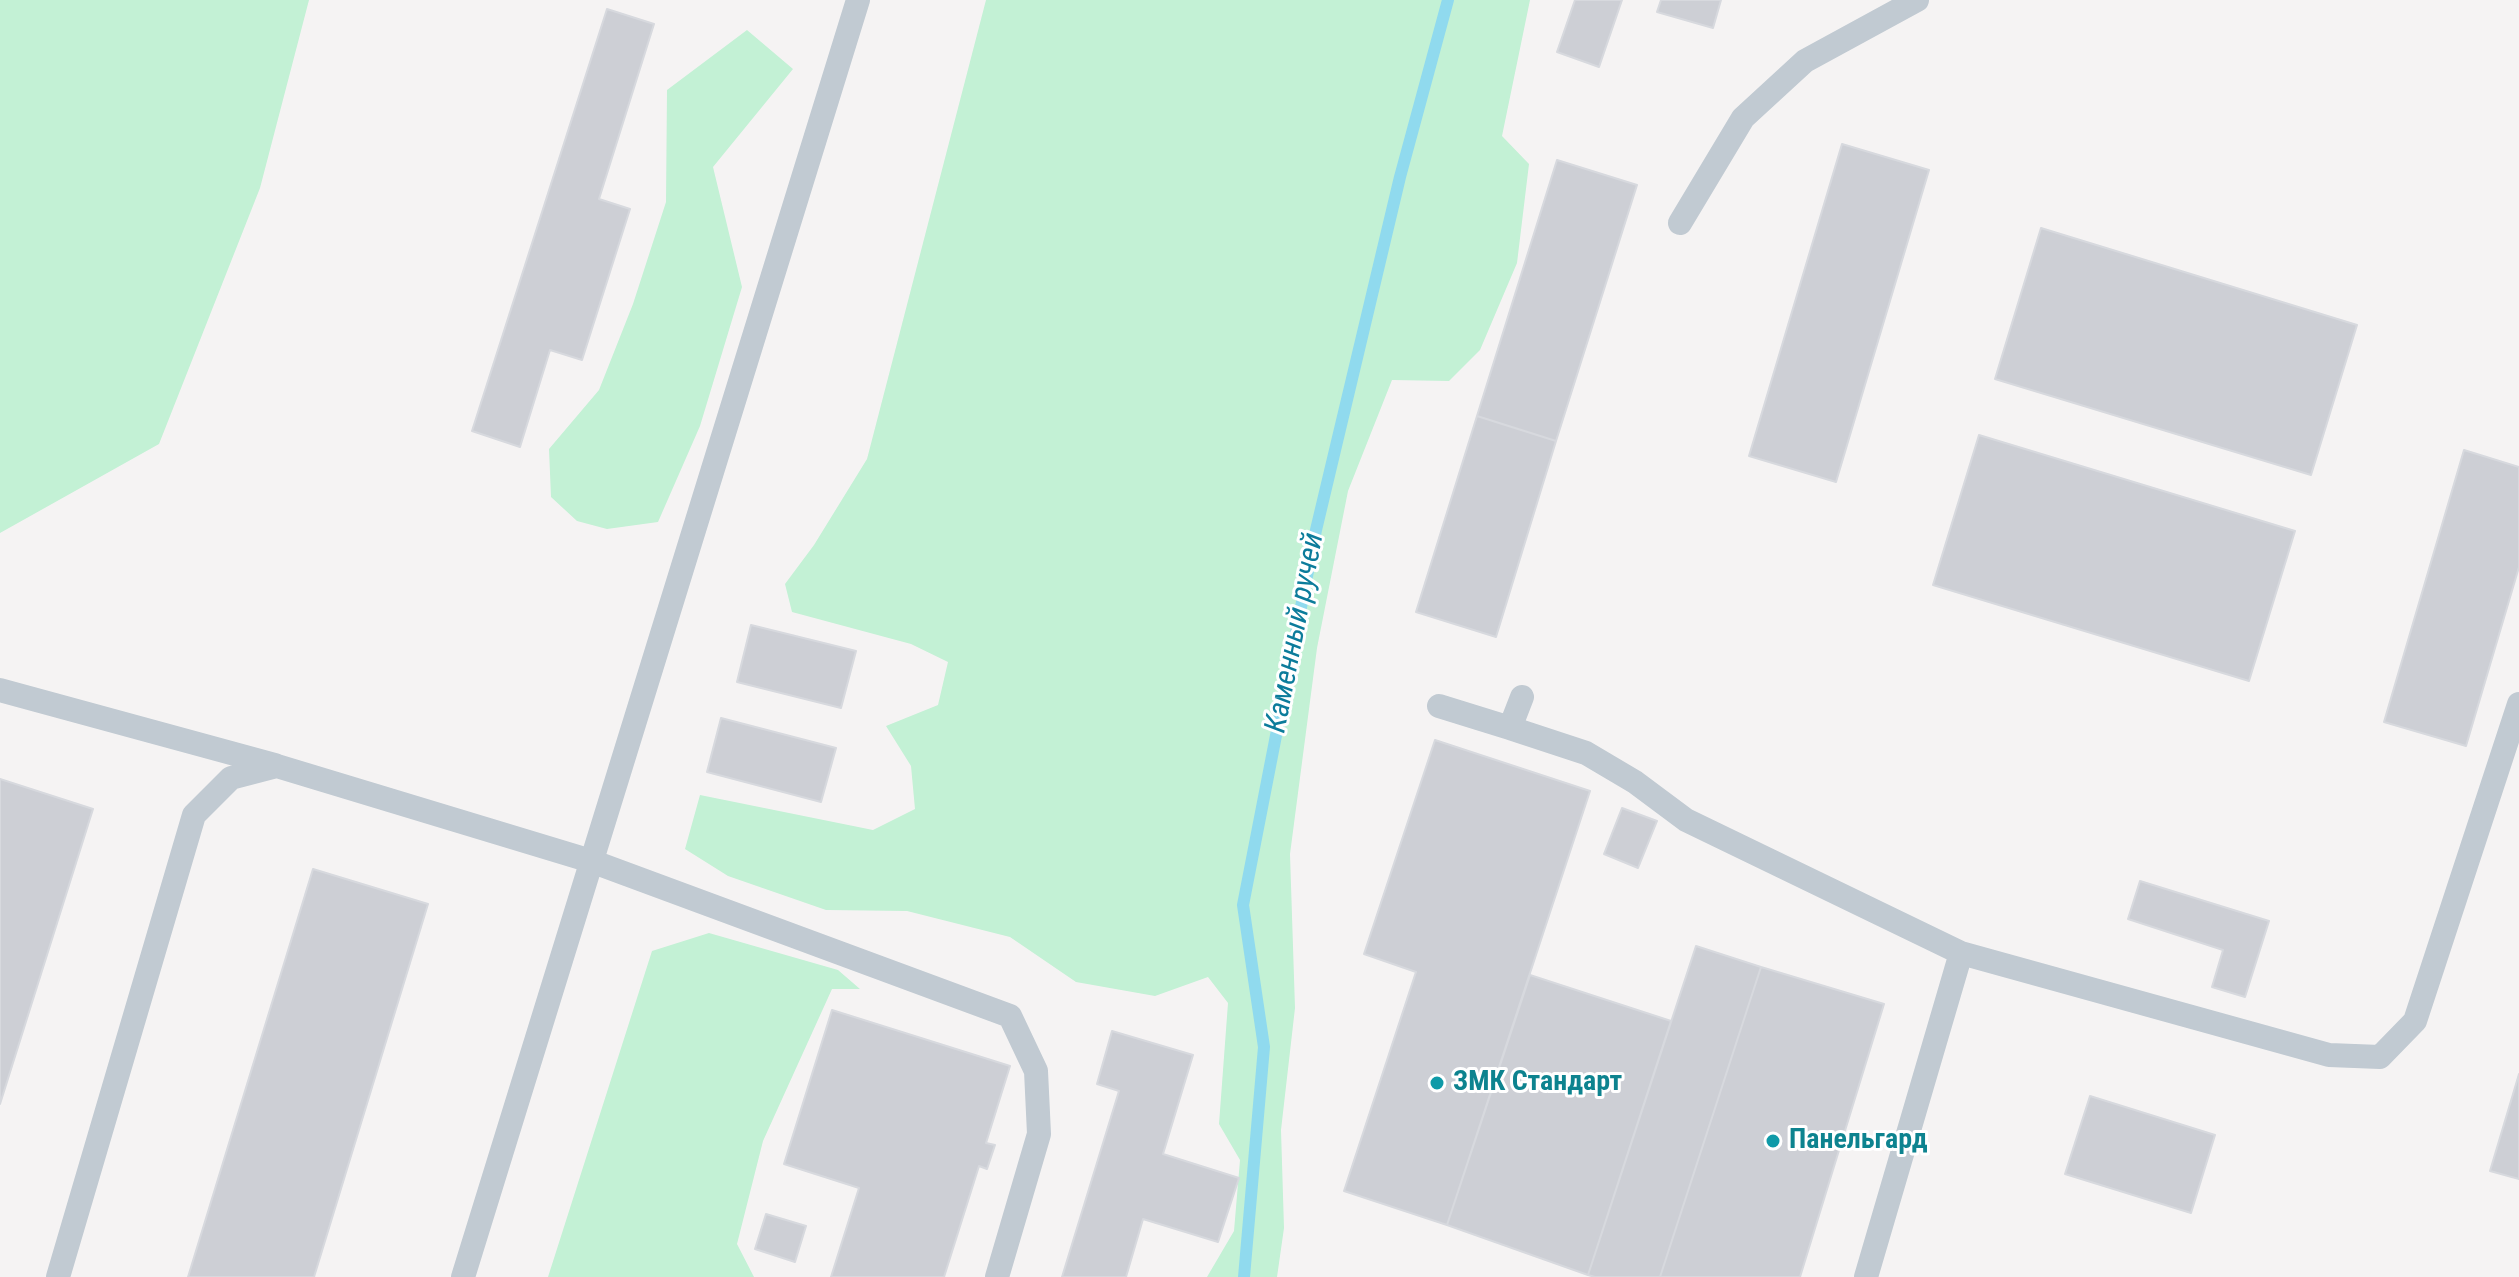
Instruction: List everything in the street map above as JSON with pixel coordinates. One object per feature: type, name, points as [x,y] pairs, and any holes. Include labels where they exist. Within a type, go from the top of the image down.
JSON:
[{"type":"lane","points":[[463,1277],[858,0]]},
{"type":"lane","points":[[1680,223],[1743,118],[1805,61],[1917,0]]},
{"type":"lane","points":[[0,690],[277,766],[591,861],[1010,1016],[1036,1071],[1039,1134],[997,1277]]},
{"type":"lane","points":[[1510,728],[1522,697]]},
{"type":"lane","points":[[1439,706],[1586,753],[1635,782],[1686,820],[1961,953],[2329,1055],[2380,1057],[2415,1021],[2519,704]]},
{"type":"lane","points":[[58,1277],[194,815],[231,778],[277,766]]},
{"type":"lane","points":[[1866,1277],[1961,953]]},
{"type":"green space","points":[[0,0],[309,0],[260,188],[159,444],[0,533]]},
{"type":"green space","points":[[986,0],[1530,0],[1502,136],[1529,164],[1517,263],[1480,350],[1449,381],[1392,380],[1348,491],[1317,648],[1290,854],[1295,1008],[1281,1130],[1284,1228],[1277,1277],[1207,1277],[1234,1231],[1240,1160],[1219,1124],[1228,1003],[1208,977],[1155,996],[1076,982],[1010,937],[907,911],[826,910],[728,876],[685,849],[700,795],[873,830],[915,809],[911,766],[886,726],[938,705],[948,662],[911,644],[792,612],[785,584],[814,545],[867,459]]},
{"type":"green space","points":[[747,30],[793,69],[713,167],[742,287],[700,426],[658,522],[607,529],[577,521],[551,497],[549,449],[599,390],[633,304],[666,202],[667,90]]},
{"type":"green space","points":[[709,933],[838,970],[860,989],[832,989],[763,1141],[737,1244],[754,1277],[548,1277],[652,951]]},
{"type":"building","points":[[1575,0],[1622,0],[1599,67],[1557,52]]},
{"type":"building","points":[[1661,0],[1721,0],[1713,28],[1657,12]]},
{"type":"building","points":[[607,9],[654,24],[599,199],[630,209],[582,360],[550,350],[520,447],[472,431]]},
{"type":"building","points":[[1842,144],[1929,170],[1836,482],[1749,456]]},
{"type":"building","points":[[1557,160],[1637,185],[1556,441],[1477,416]]},
{"type":"building","points":[[2041,228],[2357,325],[2311,475],[1995,379]]},
{"type":"building","points":[[1477,416],[1556,441],[1496,637],[1416,612]]},
{"type":"building","points":[[1979,435],[2295,531],[2249,681],[1933,585]]},
{"type":"building","points":[[2464,450],[2519,467],[2519,567],[2466,746],[2384,722]]},
{"type":"building","points":[[751,625],[856,651],[841,708],[737,682]]},
{"type":"building","points":[[721,718],[836,748],[821,802],[707,772]]},
{"type":"building","name":"ЗМК Стандарт","points":[[1435,740],[1590,791],[1447,1225],[1344,1191],[1416,972],[1364,954]]},
{"type":"building","points":[[0,779],[93,809],[0,1104]]},
{"type":"building","points":[[1622,808],[1657,821],[1638,868],[1604,854]]},
{"type":"building","points":[[313,869],[428,904],[314,1277],[188,1277]]},
{"type":"building","points":[[2140,881],[2269,921],[2245,997],[2212,987],[2223,950],[2128,919]]},
{"type":"building","points":[[1696,946],[1761,967],[1660,1277],[1588,1275]]},
{"type":"building","name":"Панельгард","points":[[1761,967],[1884,1004],[1800,1277],[1660,1277]]},
{"type":"building","name":"ЗМК Стандарт","points":[[1530,975],[1671,1021],[1588,1275],[1447,1225]]},
{"type":"building","points":[[832,1010],[1010,1066],[986,1143],[995,1145],[987,1169],[979,1166],[944,1277],[831,1277],[859,1188],[784,1164]]},
{"type":"building","points":[[1112,1031],[1193,1055],[1163,1154],[1239,1178],[1218,1242],[1143,1219],[1126,1277],[1062,1277],[1119,1091],[1097,1084]]},
{"type":"building","points":[[2519,1074],[2519,1179],[2490,1171]]},
{"type":"building","points":[[2090,1096],[2215,1135],[2191,1213],[2065,1174]]},
{"type":"building","points":[[766,1214],[806,1226],[795,1262],[755,1249]]},
{"type":"waterway","name":"Каменный ручей","points":[[1244,1277],[1264,1047],[1243,905],[1316,530],[1400,177],[1448,0]]},
{"type":"place","name":"ЗМК Стандарт","points":[[1437,1083]]},
{"type":"place","name":"Панельгард","points":[[1773,1141]]}]
